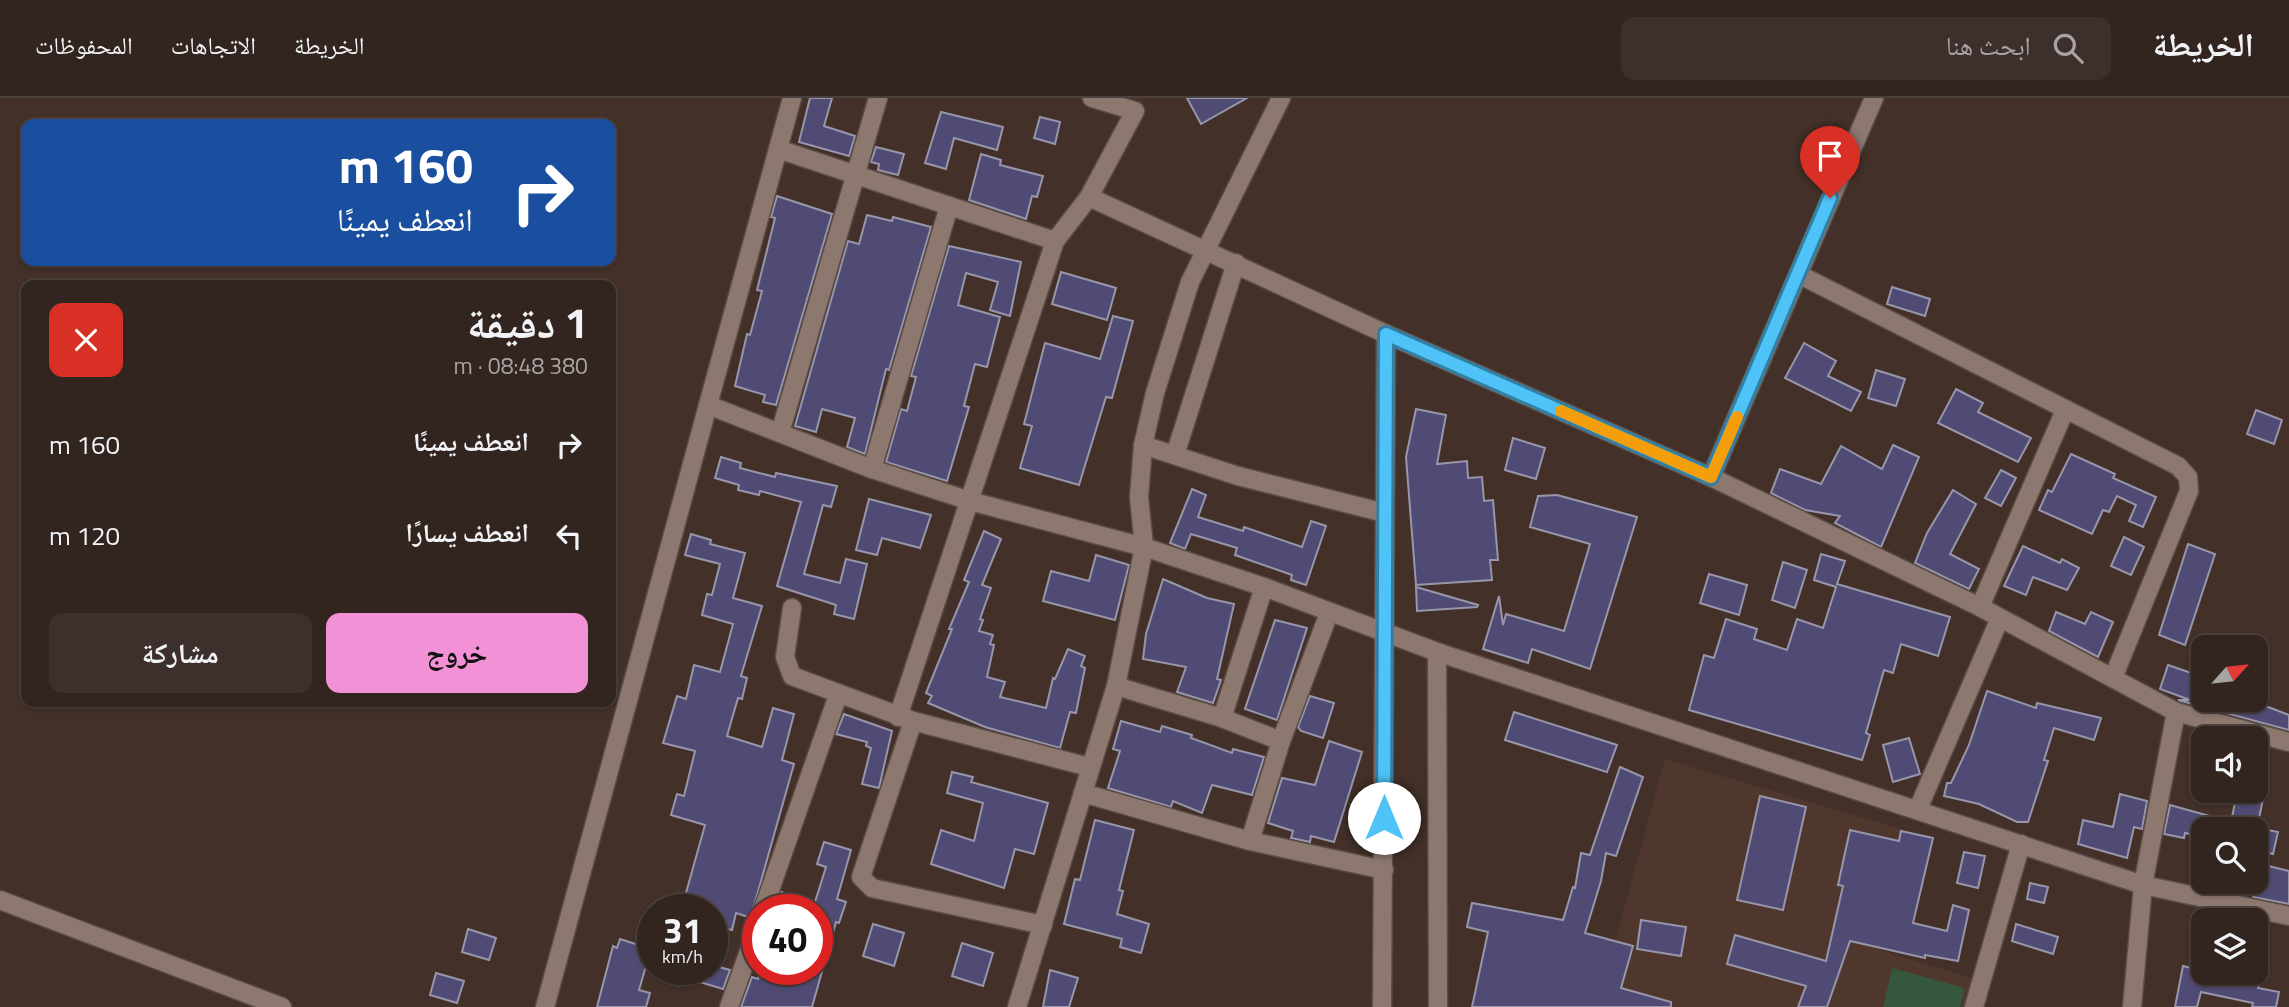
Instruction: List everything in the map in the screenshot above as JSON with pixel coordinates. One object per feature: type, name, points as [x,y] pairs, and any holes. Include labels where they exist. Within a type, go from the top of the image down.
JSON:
[{"type":"street","points":[[545,1007],[792,98]]},
{"type":"street","points":[[780,433],[878,98]]},
{"type":"street","points":[[1043,925],[872,888],[861,877],[970,501],[1055,241],[1089,197],[1139,104],[1092,98]]},
{"type":"street","points":[[1017,1007],[1116,686],[1144,547],[1139,497],[1143,444],[1190,282],[1281,98]]},
{"type":"street","points":[[1711,477],[1874,98]]},
{"type":"street","points":[[778,149],[1055,241]]},
{"type":"street","points":[[1089,197],[1205,248],[1386,334],[1711,477],[1980,607],[2176,712],[2289,742]]},
{"type":"street","points":[[872,469],[949,206]]},
{"type":"street","points":[[1175,455],[1236,263]]},
{"type":"street","points":[[1798,274],[2178,466],[2186,473],[2189,482],[2178,524],[2113,678]]},
{"type":"street","points":[[1382,1007],[1386,334]]},
{"type":"street","points":[[708,405],[872,469],[970,501],[1144,547],[1264,587],[1437,652],[2143,885],[2289,916]]},
{"type":"street","points":[[1980,607],[2065,410]]},
{"type":"street","points":[[1143,444],[1238,476],[1385,513]]},
{"type":"street","points":[[1222,718],[1264,587]]},
{"type":"street","points":[[793,608],[785,657],[789,673],[838,695],[905,719],[1089,767]]},
{"type":"street","points":[[1250,841],[1281,741],[1329,613]]},
{"type":"street","points":[[1918,809],[2000,618]]},
{"type":"street","points":[[1437,652],[1438,1007]]},
{"type":"street","points":[[1116,686],[1222,718],[1281,741]]},
{"type":"street","points":[[769,894],[838,695]]},
{"type":"street","points":[[2132,1007],[2143,885],[2176,712]]},
{"type":"street","points":[[1083,793],[1250,841],[1384,870]]},
{"type":"street","points":[[1974,1007],[2021,844]]},
{"type":"street","points":[[0,900],[282,1007]]},
{"type":"street","points":[[729,1007],[742,971]]},
{"type":"shaded area","points":[[1665,759],[1904,830],[1871,947],[1971,978],[1964,1007],[1597,1007]]},
{"type":"green space","points":[[1892,968],[1964,988],[1960,1007],[1883,1007]]},
{"type":"building","points":[[810,98],[832,98],[824,126],[855,136],[849,156],[799,142]]},
{"type":"building","points":[[1187,98],[1247,98],[1201,124]]},
{"type":"building","points":[[941,112],[1003,127],[997,150],[954,138],[946,169],[925,163]]},
{"type":"building","points":[[1040,117],[1060,122],[1055,144],[1034,138]]},
{"type":"building","points":[[876,147],[904,154],[898,175],[878,170],[879,164],[871,162]]},
{"type":"building","points":[[981,154],[1001,160],[1000,165],[1043,176],[1037,197],[1032,196],[1026,219],[969,200]]},
{"type":"building","points":[[777,196],[832,214],[776,405],[763,402],[765,395],[735,386],[747,334],[750,335],[762,291],[757,290],[775,218],[771,217]]},
{"type":"building","points":[[867,215],[892,221],[893,217],[931,227],[889,370],[886,369],[865,454],[847,447],[855,418],[822,409],[816,432],[795,426],[848,241],[859,244]]},
{"type":"building","points":[[949,246],[1021,262],[1010,316],[990,310],[998,282],[966,273],[958,305],[1000,317],[987,367],[975,364],[964,406],[969,407],[947,481],[886,462],[901,409],[907,411],[916,377],[911,376]]},
{"type":"building","points":[[1061,272],[1116,288],[1107,320],[1052,304]]},
{"type":"building","points":[[1892,287],[1930,299],[1925,316],[1887,304]]},
{"type":"building","points":[[1113,316],[1133,321],[1112,398],[1106,397],[1079,485],[1020,468],[1032,426],[1024,424],[1045,343],[1100,359]]},
{"type":"building","points":[[1804,343],[1836,361],[1828,376],[1861,392],[1851,411],[1785,378]]},
{"type":"building","points":[[1876,370],[1905,379],[1896,406],[1868,398]]},
{"type":"building","points":[[1956,389],[1983,403],[1978,412],[2031,438],[2018,462],[1938,423]]},
{"type":"building","points":[[1416,409],[1446,415],[1437,464],[1467,461],[1468,478],[1482,477],[1484,501],[1493,500],[1498,560],[1490,560],[1492,580],[1416,585],[1406,457]]},
{"type":"building","points":[[2256,410],[2282,420],[2274,444],[2247,434]]},
{"type":"building","points":[[1513,438],[1545,448],[1536,479],[1505,470]]},
{"type":"building","points":[[1893,445],[1919,457],[1881,547],[1835,523],[1840,516],[1805,510],[1771,493],[1780,469],[1821,484],[1841,446],[1882,469]]},
{"type":"building","points":[[2071,454],[2115,474],[2113,478],[2156,497],[2143,527],[2129,521],[2136,505],[2117,496],[2109,512],[2103,510],[2092,534],[2039,510],[2048,490],[2052,492]]},
{"type":"building","points":[[721,457],[741,463],[740,468],[775,477],[776,473],[837,486],[831,507],[823,505],[804,574],[840,583],[846,559],[867,564],[854,619],[834,614],[836,605],[777,586],[801,502],[760,491],[759,495],[738,490],[739,485],[715,478]]},
{"type":"building","points":[[2001,470],[2016,478],[2001,506],[1985,498]]},
{"type":"building","points":[[1192,489],[1206,495],[1198,517],[1243,531],[1244,527],[1302,547],[1311,521],[1326,526],[1306,585],[1291,580],[1292,575],[1235,555],[1237,548],[1191,534],[1185,549],[1170,543]]},
{"type":"building","points":[[1953,490],[1976,504],[1950,554],[1979,569],[1969,589],[1915,563],[1927,533]]},
{"type":"building","points":[[1557,495],[1637,517],[1590,669],[1532,649],[1528,663],[1483,649],[1499,596],[1503,625],[1506,614],[1564,631],[1590,544],[1530,527],[1538,496]]},
{"type":"building","points":[[869,499],[931,515],[920,548],[882,538],[877,555],[856,550]]},
{"type":"building","points":[[984,531],[1001,539],[982,585],[991,588],[980,619],[983,620],[979,631],[993,635],[990,644],[994,645],[987,677],[1005,682],[1000,697],[1046,708],[1053,678],[1055,679],[1068,649],[1085,656],[1081,666],[1085,668],[1076,713],[1070,712],[1060,748],[985,727],[928,703],[932,696],[926,693],[969,582],[964,580]]},
{"type":"building","points":[[691,534],[711,540],[710,544],[745,553],[733,598],[762,606],[741,676],[747,678],[742,699],[738,698],[727,736],[762,747],[773,708],[794,714],[782,760],[794,764],[758,894],[742,894],[742,915],[736,913],[732,930],[728,929],[728,894],[686,894],[705,825],[671,815],[677,794],[684,796],[695,751],[663,743],[677,696],[686,699],[694,665],[720,672],[733,624],[702,615],[707,594],[712,595],[720,564],[685,555]]},
{"type":"building","points":[[2124,537],[2144,547],[2131,575],[2111,566]]},
{"type":"building","points":[[2188,544],[2215,554],[2185,645],[2159,635]]},
{"type":"building","points":[[2023,546],[2060,563],[2062,559],[2079,568],[2067,590],[2033,577],[2026,595],[2004,586]]},
{"type":"building","points":[[1821,554],[1845,561],[1837,584],[1950,617],[1938,656],[1901,644],[1893,673],[1884,670],[1866,733],[1870,735],[1862,760],[1689,710],[1704,655],[1714,658],[1726,619],[1757,629],[1754,639],[1787,650],[1797,619],[1823,628],[1836,587],[1814,580]]},
{"type":"building","points":[[1096,555],[1129,565],[1115,620],[1043,601],[1051,571],[1089,581]]},
{"type":"building","points":[[1783,562],[1807,570],[1795,608],[1772,600]]},
{"type":"building","points":[[1709,574],[1747,585],[1739,615],[1700,603]]},
{"type":"building","points":[[1163,579],[1207,598],[1234,604],[1217,679],[1221,680],[1213,703],[1177,692],[1186,667],[1143,659],[1146,634]]},
{"type":"building","points":[[1416,587],[1478,605],[1417,611]]},
{"type":"building","points":[[2056,612],[2085,624],[2091,612],[2113,622],[2098,657],[2049,631]]},
{"type":"building","points":[[1275,620],[1307,628],[1277,720],[1245,709]]},
{"type":"building","points":[[2168,665],[2191,673],[2191,704],[2178,700],[2190,700],[2160,689]]},
{"type":"building","points":[[1987,691],[2036,708],[2037,703],[2101,718],[2094,740],[2054,728],[2044,760],[2048,761],[2028,822],[2017,822],[1979,804],[1944,796],[1947,783],[1951,783],[1969,745]]},
{"type":"building","points":[[1310,696],[1334,703],[1323,738],[1301,731],[1298,727]]},
{"type":"building","points":[[2268,707],[2289,715],[2289,730],[2222,712],[2268,712]]},
{"type":"building","points":[[1514,712],[1617,745],[1607,772],[1505,740]]},
{"type":"building","points":[[844,714],[892,731],[879,788],[862,784],[871,748],[866,746],[867,742],[836,734]]},
{"type":"building","points":[[1121,721],[1160,732],[1162,726],[1192,735],[1191,738],[1232,753],[1233,749],[1264,757],[1252,795],[1212,785],[1202,813],[1173,801],[1171,807],[1108,788],[1120,751],[1113,749]]},
{"type":"building","points":[[1909,738],[1920,774],[1893,782],[1883,745]]},
{"type":"building","points":[[1329,741],[1362,752],[1334,842],[1311,836],[1310,842],[1291,838],[1293,831],[1268,823],[1282,778],[1315,785]]},
{"type":"building","points":[[1620,767],[1643,777],[1616,856],[1606,853],[1601,881],[1585,933],[1633,946],[1621,988],[1671,1002],[1671,1007],[1472,1007],[1488,932],[1467,927],[1472,903],[1563,920],[1573,887],[1575,888],[1581,853],[1590,855]]},
{"type":"building","points":[[952,772],[973,777],[971,782],[1048,803],[1034,854],[1015,849],[1004,888],[931,864],[941,830],[974,841],[983,803],[947,793]]},
{"type":"building","points":[[2120,794],[2147,801],[2142,829],[2134,827],[2127,858],[2078,844],[2083,820],[2113,827]]},
{"type":"building","points":[[1760,796],[1806,807],[1783,910],[1737,900]]},
{"type":"building","points":[[2235,803],[2262,803],[2259,817],[2232,817]]},
{"type":"building","points":[[2170,805],[2213,817],[2191,817],[2191,834],[2185,833],[2184,838],[2164,834]]},
{"type":"building","points":[[1095,820],[1134,830],[1119,890],[1123,891],[1117,914],[1149,924],[1141,953],[1120,947],[1122,939],[1064,924],[1075,879],[1080,880]]},
{"type":"building","points":[[1850,830],[1899,841],[1901,831],[1933,838],[1913,923],[1947,931],[1953,905],[1969,910],[1958,961],[1925,955],[1925,958],[1850,941],[1827,1007],[1798,1007],[1806,986],[1727,964],[1735,935],[1826,961],[1843,886],[1838,885]]},
{"type":"building","points":[[2268,830],[2278,832],[2273,854],[2268,853]]},
{"type":"building","points":[[824,842],[851,850],[837,899],[846,902],[833,933],[833,894],[818,894],[826,867],[817,864]]},
{"type":"building","points":[[1964,852],[1985,856],[1978,888],[1957,883]]},
{"type":"building","points":[[2268,866],[2289,871],[2289,904],[2253,897],[2254,894],[2268,894]]},
{"type":"building","points":[[2030,883],[2048,887],[2044,903],[2027,899]]},
{"type":"building","points":[[1641,920],[1686,927],[1681,956],[1637,949]]},
{"type":"building","points":[[873,924],[904,933],[894,966],[863,956]]},
{"type":"building","points":[[2016,924],[2058,937],[2053,954],[2012,941]]},
{"type":"building","points":[[468,929],[496,938],[489,960],[462,952]]},
{"type":"building","points":[[620,939],[637,944],[637,985],[640,985],[639,990],[650,993],[646,1007],[597,1007],[613,946],[617,948]]},
{"type":"building","points":[[962,943],[993,953],[983,986],[952,976]]},
{"type":"building","points":[[2183,966],[2191,968],[2191,985],[2259,985],[2258,988],[2279,992],[2276,1007],[2252,1007],[2253,1003],[2201,992],[2197,1007],[2175,1007]]},
{"type":"building","points":[[1050,970],[1078,978],[1069,1007],[1043,1007]]},
{"type":"building","points":[[436,973],[464,981],[457,1003],[430,995]]},
{"type":"building","points":[[749,985],[818,985],[812,1007],[741,1007]]},
{"type":"slow traffic","points":[[1561,411],[1711,477],[1737,417]]},
{"type":"route","points":[[1384,818],[1386,334],[1711,477],[1830,198]]}]
